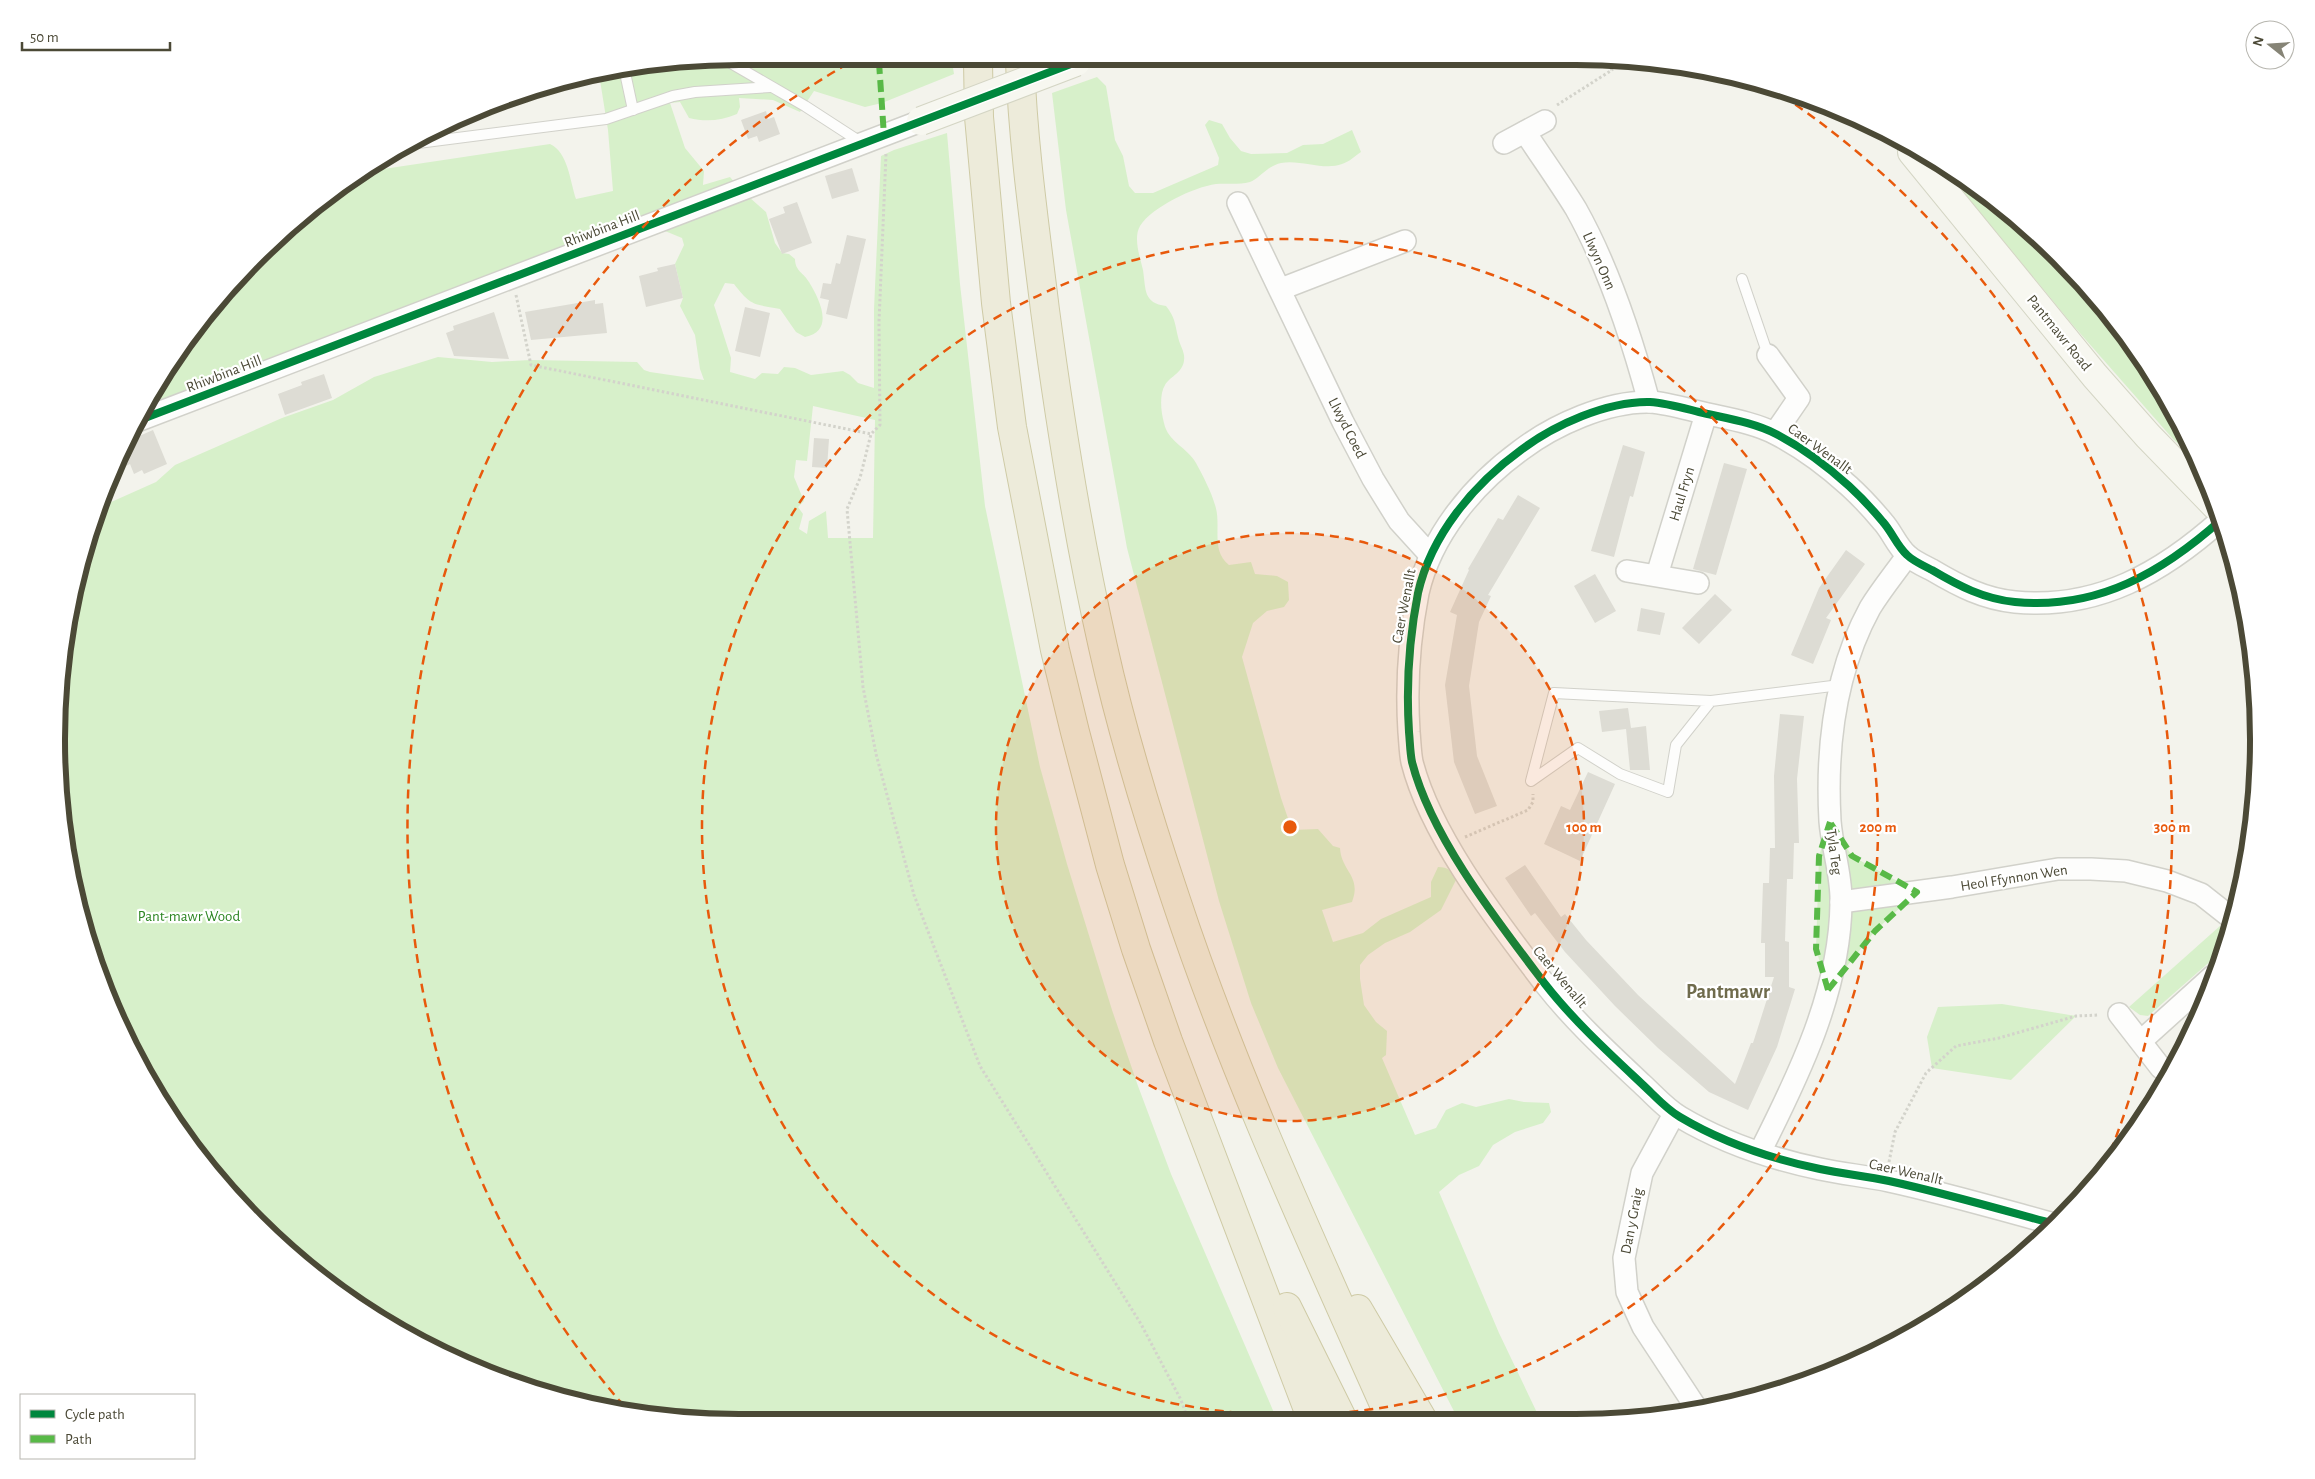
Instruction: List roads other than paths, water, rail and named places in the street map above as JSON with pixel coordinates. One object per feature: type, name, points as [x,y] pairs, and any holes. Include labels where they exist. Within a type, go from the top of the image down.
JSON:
[{"type":"highway","points":[[978,65],[980,117],[997,313],[1012,427],[1039,571],[1074,732],[1110,865],[1168,1041],[1310,1414]]},
{"type":"highway","points":[[1020,65],[1022,102],[1037,243],[1056,391],[1079,532],[1103,649],[1136,776],[1177,904],[1220,1021],[1290,1193],[1388,1414]]},
{"type":"highway","points":[[1168,1041],[1297,1330],[1340,1414]]},
{"type":"highway","points":[[1290,1193],[1419,1414]]},
{"type":"street","name":"Rhiwbina Hill","points":[[147,417],[1068,65]]},
{"type":"street","points":[[1504,143],[1545,121]]},
{"type":"street","name":"Llwyn Onn","points":[[1525,132],[1576,209],[1606,274],[1636,357],[1649,402]]},
{"type":"street","name":"Pantmawr Road","points":[[1916,157],[2095,376],[2148,436],[2203,493]]},
{"type":"street","name":"Llwyd Coed","points":[[1238,203],[1343,422],[1373,479],[1399,521],[1430,556]]},
{"type":"street","points":[[1281,290],[1405,242]]},
{"type":"street","points":[[1768,355],[1799,398],[1775,433]]},
{"type":"street","name":"Caer Wenallt","points":[[2046,1222],[1886,1180],[1815,1168],[1760,1152],[1715,1135],[1674,1114],[1623,1066],[1554,996],[1504,930],[1448,844],[1426,802],[1411,758],[1408,712],[1408,663],[1413,620],[1421,580],[1430,556],[1462,506],[1499,466],[1534,439],[1569,421],[1610,407],[1649,402],[1738,421],[1775,433],[1850,487],[1883,522],[1907,556],[1960,586],[1990,598],[2019,602],[2057,601],[2093,596],[2121,588],[2166,565],[2215,526]]},
{"type":"street","name":"Haul Fryn","points":[[1657,575],[1706,414]]},
{"type":"street","name":"Tyla Teg","points":[[1760,1152],[1800,1072],[1828,990],[1836,950],[1841,902],[1830,822],[1829,775],[1832,730],[1840,685],[1870,608],[1907,556]]},
{"type":"street","points":[[1627,571],[1698,583]]},
{"type":"street","name":"Heol Ffynnon Wen","points":[[1841,902],[1952,887],[2058,869],[2091,869],[2126,871],[2167,881],[2201,894],[2227,914]]},
{"type":"street","points":[[2141,1041],[2204,984]]},
{"type":"street","points":[[2120,1014],[2161,1068]]},
{"type":"street","name":"Dan y Graig","points":[[1674,1114],[1642,1173],[1624,1258],[1627,1292],[1643,1327],[1693,1403]]},
{"type":"lane","points":[[734,65],[805,106],[863,144]]},
{"type":"lane","points":[[626,75],[633,110]]},
{"type":"lane","points":[[428,142],[606,119],[673,96],[695,92],[770,87]]},
{"type":"lane","points":[[1742,279],[1768,355]]},
{"type":"lane","points":[[1711,701],[1676,745],[1668,792],[1620,774],[1578,748],[1532,781],[1554,693],[1711,701],[1840,685]]},
{"type":"district","name":"Pantmawr","points":[[1728,992]]},
{"type":"park label","name":"Pant-mawr Wood","points":[[189,916]]}]
